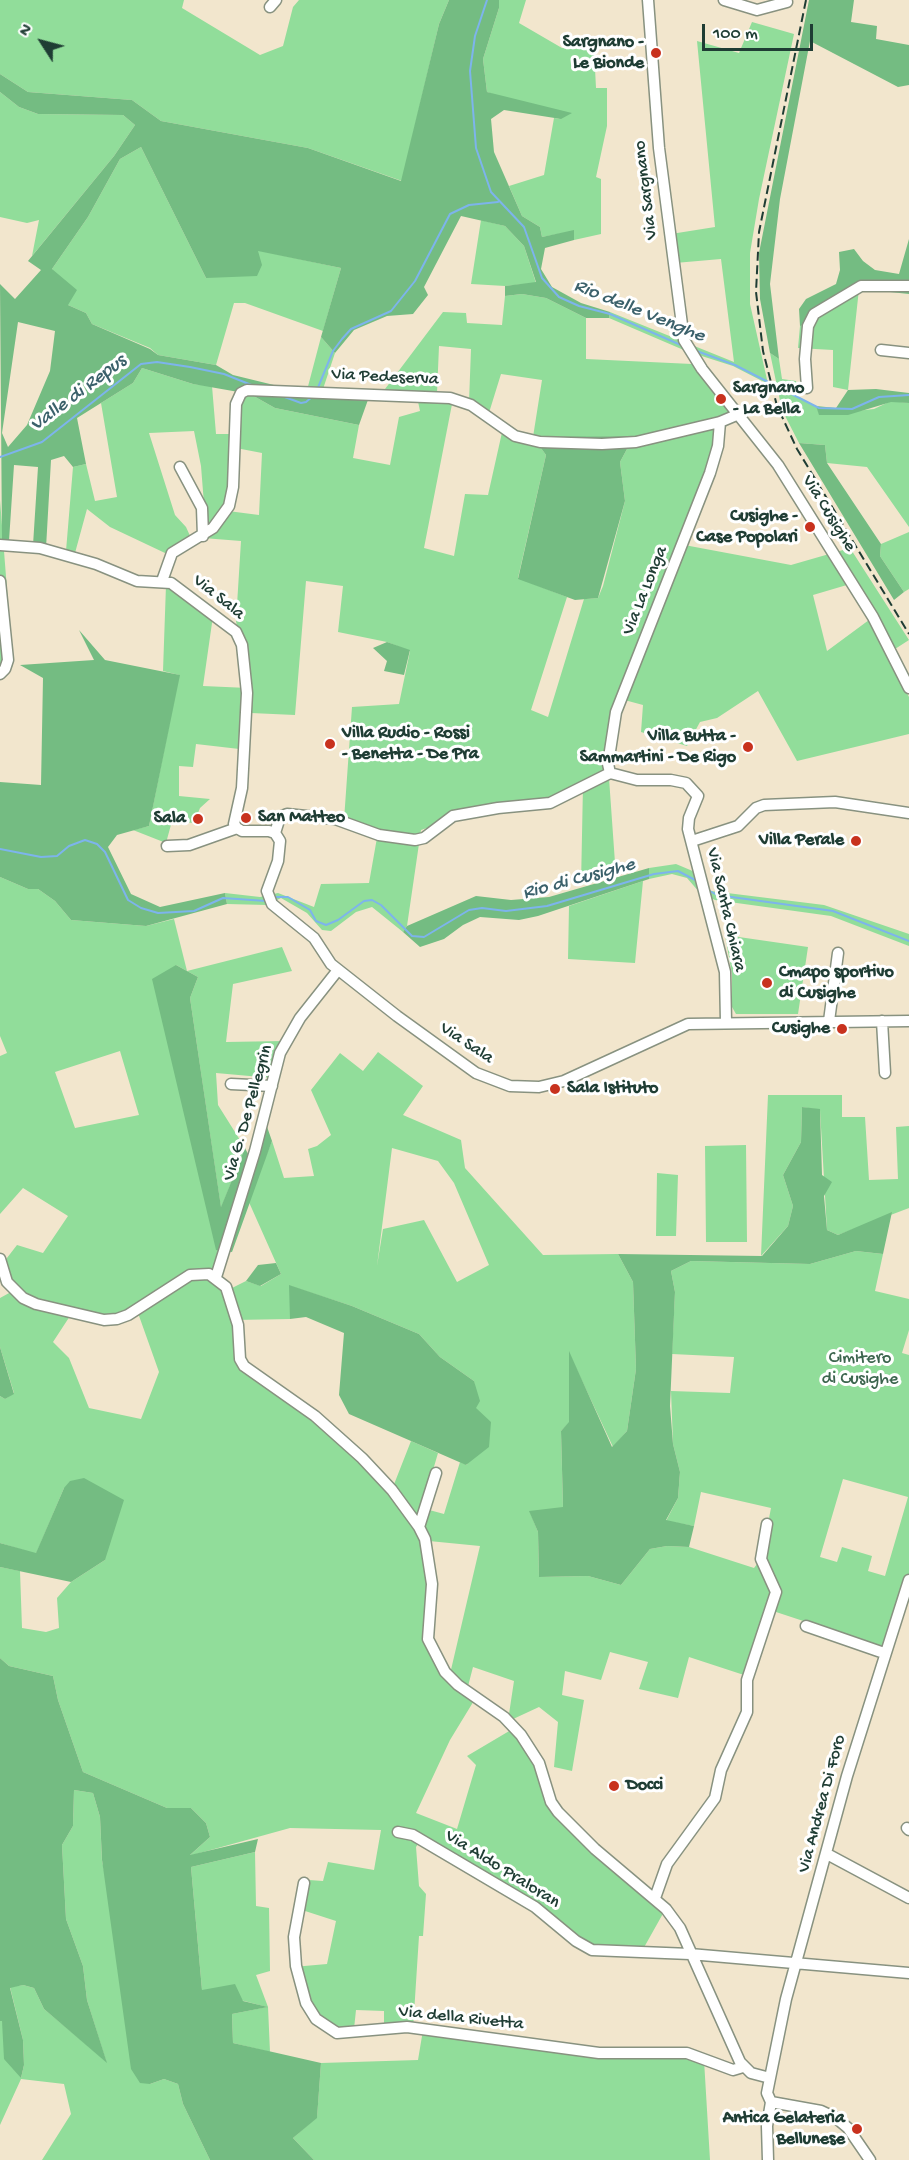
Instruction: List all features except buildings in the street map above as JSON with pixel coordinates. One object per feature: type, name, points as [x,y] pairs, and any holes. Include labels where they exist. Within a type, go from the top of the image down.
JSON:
[{"type":"street","name":"Via Sargnano","points":[[648,0],[658,148],[680,329],[688,348],[702,369]]},
{"type":"street","points":[[724,0],[757,10],[787,2]]},
{"type":"street","points":[[807,388],[805,358],[808,326],[814,314],[861,286],[909,286]]},
{"type":"street","points":[[881,351],[909,353]]},
{"type":"street","name":"Via Cusighe","points":[[702,369],[778,465],[873,617],[909,688]]},
{"type":"street","name":"Via Pedeserva","points":[[162,581],[171,553],[203,536],[221,519],[229,506],[233,487],[237,400],[244,391],[376,394],[400,398],[433,396],[453,399],[471,405],[516,436],[540,442],[602,444],[636,442],[720,423],[739,414]]},
{"type":"street","name":"Via La Longa","points":[[610,773],[608,757],[616,712],[710,473],[718,446],[720,423]]},
{"type":"street","points":[[180,467],[202,508],[203,536]]},
{"type":"street","points":[[0,545],[40,548],[96,564],[137,581],[162,581]]},
{"type":"street","points":[[0,581],[8,660],[5,669],[0,674]]},
{"type":"street","name":"Via Sala","points":[[162,581],[179,587],[205,612],[233,630],[241,640],[247,693],[242,788],[234,824],[237,828]]},
{"type":"street","points":[[167,846],[189,845],[237,828],[243,831],[269,831],[275,834],[280,817],[287,814],[335,819],[390,837],[424,838],[453,816],[498,808],[550,803],[610,773]]},
{"type":"street","name":"Via Santa Chiara","points":[[610,773],[650,782],[676,781],[696,791],[698,798],[688,822],[725,972],[726,1022]]},
{"type":"street","points":[[692,841],[738,826],[756,808],[764,805],[835,802],[909,813]]},
{"type":"street","name":"Via Sala","points":[[275,834],[280,841],[270,899],[314,938],[326,960],[467,1067],[486,1078],[510,1086],[539,1087],[564,1082],[682,1026],[726,1022],[909,1021]]},
{"type":"street","points":[[829,1021],[838,953]]},
{"type":"street","name":"Via G. De Pellegrin","points":[[216,1277],[255,1151],[280,1053],[300,1018],[338,970]]},
{"type":"street","points":[[882,1021],[885,1073]]},
{"type":"street","points":[[231,1083],[272,1086]]},
{"type":"street","points":[[0,1259],[7,1282],[22,1298],[36,1304],[104,1320],[128,1315],[190,1275],[204,1273],[216,1277],[229,1292],[239,1330],[239,1352],[244,1366],[315,1416],[362,1458],[392,1490],[419,1527],[425,1539],[432,1584],[428,1639],[445,1672],[458,1685],[513,1726],[535,1754],[551,1803],[558,1812],[596,1849],[655,1898],[680,1928],[743,2067]]},
{"type":"street","points":[[419,1527],[436,1473]]},
{"type":"street","points":[[655,1898],[667,1863],[715,1798],[721,1770],[747,1712],[748,1677],[776,1592],[775,1584],[761,1559],[767,1524]]},
{"type":"street","name":"Via Andrea Di Foro","points":[[768,2160],[767,2126],[771,2102],[767,2096],[781,2019],[884,1653],[909,1580]]},
{"type":"street","points":[[806,1626],[884,1653]]},
{"type":"street","name":"Via Aldo Praloran","points":[[398,1832],[413,1835],[541,1911],[586,1948],[599,1951],[690,1954]]},
{"type":"street","points":[[826,1854],[909,1898]]},
{"type":"street","name":"Via della Rivetta","points":[[304,1883],[294,1937],[296,1966],[306,2003],[316,2019],[337,2033],[407,2026],[599,2054],[687,2053],[733,2070],[743,2067],[751,2073],[770,2078]]},
{"type":"street","points":[[690,1954],[909,1973]]},
{"type":"street","points":[[771,2102],[821,2111],[836,2118],[848,2128],[870,2160]]},
{"type":"green space","points":[[0,0],[184,0],[182,8],[260,55],[283,46],[293,7],[299,0],[449,0],[439,24],[402,181],[308,148],[161,121],[132,100],[28,92],[0,74]]},
{"type":"green space","points":[[449,0],[499,0],[499,8],[483,59],[487,92],[572,113],[561,119],[504,110],[491,119],[494,152],[522,216],[540,227],[542,237],[574,230],[574,240],[545,248],[541,269],[552,287],[581,303],[610,312],[609,318],[586,318],[546,298],[522,294],[505,296],[505,286],[536,282],[524,246],[505,226],[461,216],[424,287],[428,295],[413,314],[387,316],[354,330],[335,353],[321,337],[341,268],[258,251],[262,265],[257,276],[206,278],[141,147],[120,159],[88,217],[52,269],[77,290],[68,305],[86,313],[92,324],[150,349],[158,355],[216,365],[233,375],[278,386],[292,394],[369,397],[359,425],[275,408],[250,394],[193,384],[142,368],[133,383],[77,418],[86,464],[73,467],[64,456],[51,460],[46,548],[33,545],[38,467],[14,465],[9,541],[2,541],[0,284],[15,299],[41,270],[28,261],[114,156],[135,125],[123,115],[38,114],[19,107],[0,92],[0,74],[28,92],[132,100],[161,121],[308,148],[401,181],[439,24]],"holes":[[[18,322],[55,331],[50,371],[27,425],[8,447],[2,433]]]},
{"type":"green space","points":[[499,0],[526,0],[519,23],[562,48],[594,49],[596,88],[607,88],[607,126],[596,177],[601,179],[601,234],[574,240],[574,231],[542,237],[540,227],[522,216],[509,186],[544,175],[554,118],[561,119],[487,92],[483,59],[499,8]]},
{"type":"green space","points":[[809,0],[854,0],[851,22],[877,26],[876,39],[909,45],[909,85],[898,87],[810,41],[780,199],[770,284],[779,359],[770,353],[760,299],[759,253]]},
{"type":"green space","points":[[752,22],[794,34],[759,199],[750,253],[750,304],[768,384],[733,366],[686,351],[609,318],[610,312],[734,362],[721,259],[675,263],[671,234],[715,227],[697,41],[739,53]]},
{"type":"green space","points":[[0,92],[19,107],[38,114],[123,115],[135,125],[114,156],[32,256],[39,220],[27,223],[0,217]]},
{"type":"green space","points":[[141,147],[206,278],[257,250],[341,268],[323,331],[245,303],[234,303],[216,365],[158,355],[150,348],[92,324],[86,313],[68,305],[52,269],[88,217],[120,159]]},
{"type":"green space","points":[[481,220],[505,226],[524,246],[536,283],[505,286],[471,284]]},
{"type":"green space","points":[[909,239],[909,294],[852,288],[814,323],[800,326],[799,309],[806,299],[836,284],[840,270],[839,252],[854,249],[863,261],[875,270],[899,274]]},
{"type":"green space","points":[[852,288],[859,289],[848,390],[833,387],[833,350],[798,348],[800,326],[814,323]]},
{"type":"green space","points":[[522,294],[546,298],[586,318],[586,359],[692,364],[734,414],[716,443],[679,544],[791,565],[850,548],[909,640],[895,649],[857,582],[813,595],[827,651],[869,620],[909,697],[909,734],[797,761],[758,691],[717,718],[700,722],[687,746],[641,732],[643,705],[617,698],[609,778],[616,877],[581,885],[583,785],[547,800],[495,805],[421,830],[407,926],[403,932],[372,907],[356,912],[331,931],[322,930],[307,913],[281,898],[267,905],[227,904],[225,893],[260,897],[278,893],[314,907],[321,884],[369,883],[378,832],[344,820],[352,707],[399,704],[410,651],[387,642],[338,632],[343,586],[306,581],[295,715],[251,713],[248,750],[196,744],[193,767],[179,766],[179,796],[210,799],[200,808],[194,823],[172,821],[166,843],[133,830],[149,826],[179,675],[163,671],[166,585],[213,616],[203,686],[248,688],[236,621],[241,541],[203,538],[204,504],[201,466],[194,431],[149,433],[175,515],[186,527],[191,538],[165,553],[110,527],[87,509],[75,553],[66,551],[73,467],[86,464],[95,501],[117,497],[101,403],[133,383],[142,368],[193,384],[212,386],[216,434],[237,434],[238,391],[250,394],[275,408],[359,425],[353,458],[390,465],[399,417],[420,411],[416,392],[379,397],[443,312],[466,313],[467,323],[502,325],[505,296]],"holes":[[[439,346],[471,349],[469,402],[488,416],[501,374],[542,380],[533,437],[503,428],[488,495],[465,494],[454,556],[424,548],[453,399],[437,393]],[[634,436],[620,462],[625,501],[603,586],[598,598],[584,599],[548,717],[531,710],[567,597],[518,578],[546,455],[534,438]],[[236,448],[262,453],[259,515],[228,511]]]},
{"type":"green space","points":[[321,337],[335,353],[321,395],[306,394]]},
{"type":"green space","points":[[770,353],[779,359],[782,379],[796,381],[799,397],[816,406],[820,415],[874,409],[891,401],[909,403],[909,527],[867,467],[827,463],[825,445],[799,443],[782,410]]},
{"type":"green space","points":[[876,389],[909,393],[909,403],[891,402],[848,415],[819,415],[816,406],[836,408],[848,390]]},
{"type":"green space","points":[[634,436],[620,462],[625,501],[598,598],[575,600],[518,579],[546,455],[533,437]]},
{"type":"green space","points":[[799,443],[825,445],[827,463],[881,544],[880,556],[904,592],[894,600]]},
{"type":"green space","points":[[0,500],[13,666],[0,671]]},
{"type":"green space","points":[[909,532],[909,589],[904,592],[880,556],[881,544]]},
{"type":"green space","points":[[79,630],[105,660],[180,675],[149,826],[117,835],[108,847],[131,894],[160,907],[225,893],[227,904],[146,926],[71,920],[55,901],[38,889],[28,889],[0,877],[0,782],[41,785],[43,678],[20,665],[94,660]]},
{"type":"green space","points":[[387,642],[410,650],[404,675],[384,671],[387,661],[373,648]]},
{"type":"green space","points":[[676,864],[695,872],[711,891],[824,905],[909,934],[909,946],[831,916],[715,900],[700,893],[687,878],[672,874],[649,879],[649,868]]},
{"type":"green space","points":[[649,868],[649,879],[538,916],[519,920],[480,917],[463,925],[444,939],[420,947],[403,932],[407,926],[476,896],[511,900],[549,897]]},
{"type":"green space","name":"Cimitero di Cusighe","points":[[0,877],[28,889],[38,889],[55,901],[71,920],[146,926],[174,919],[187,971],[176,965],[222,1251],[213,1280],[226,1291],[246,1281],[261,1286],[281,1274],[248,1200],[272,1141],[284,1178],[314,1176],[308,1149],[317,1146],[331,1135],[311,1090],[340,1053],[363,1071],[378,1052],[423,1086],[403,1115],[461,1140],[465,1168],[543,1255],[618,1254],[633,1282],[636,1369],[627,1431],[613,1447],[569,1353],[569,1423],[561,1431],[563,1508],[530,1512],[538,1532],[539,1577],[588,1576],[621,1585],[650,1549],[667,1546],[689,1547],[754,1568],[761,1559],[771,1508],[701,1492],[694,1526],[666,1521],[678,1498],[680,1472],[673,1444],[671,1391],[730,1393],[734,1357],[672,1354],[675,1292],[671,1271],[691,1261],[810,1264],[856,1251],[883,1254],[875,1291],[909,1299],[909,1330],[902,1353],[909,1355],[909,1584],[888,1649],[770,1610],[747,1676],[689,1657],[678,1698],[639,1689],[648,1662],[610,1652],[601,1680],[565,1671],[562,1695],[584,1700],[572,1771],[554,1767],[558,1722],[539,1707],[511,1720],[509,1714],[514,1681],[473,1667],[466,1694],[475,1699],[450,1740],[416,1813],[457,1829],[476,1765],[467,1756],[516,1727],[555,1805],[665,1910],[642,1951],[601,1953],[420,1841],[416,1847],[419,1886],[426,1894],[423,1936],[419,1936],[413,2029],[384,2026],[384,2011],[356,2010],[354,2029],[335,2030],[311,2017],[293,1967],[327,1964],[336,1921],[302,1910],[309,1880],[323,1881],[328,1862],[374,1870],[381,1830],[290,1828],[189,1856],[210,1837],[206,1823],[191,1808],[167,1808],[83,1772],[58,1700],[53,1676],[9,1666],[0,1658],[0,1567],[20,1571],[22,1628],[46,1632],[59,1628],[57,1598],[71,1582],[105,1560],[64,1488],[36,1554],[0,1543],[0,1396],[5,1399],[14,1393],[0,1347],[0,1298],[11,1292],[0,1267],[17,1245],[43,1253],[68,1216],[23,1188],[0,1214],[0,1056],[7,1053],[0,1036]],"holes":[[[120,1051],[139,1115],[75,1128],[55,1072]],[[392,1148],[438,1161],[454,1183],[489,1265],[457,1282],[424,1220],[383,1229],[377,1266]],[[290,1286],[352,1306],[419,1334],[440,1357],[474,1381],[476,1408],[467,1465],[460,1462],[444,1514],[422,1508],[438,1453],[411,1441],[391,1492],[318,1422],[238,1363],[234,1320],[290,1319]],[[138,1313],[159,1372],[141,1419],[89,1408],[69,1358],[53,1342],[70,1316],[108,1323]],[[843,1479],[908,1497],[885,1576],[868,1571],[872,1556],[842,1547],[837,1562],[820,1557]],[[429,1541],[480,1546],[450,1674],[425,1628]]]},
{"type":"green space","points":[[643,881],[635,963],[568,959],[569,906]]},
{"type":"green space","name":"Cmapo sportivo di Cusighe","points":[[725,935],[808,947],[798,1014],[736,1014],[732,1007],[732,974]]},
{"type":"green space","points":[[282,947],[292,971],[233,984],[226,1042],[284,1041],[272,1078],[216,1073],[218,1105],[245,1148],[221,1208],[190,998],[198,977],[187,971]]},
{"type":"green space","points":[[176,965],[198,977],[190,998],[221,1207],[245,1148],[249,1156],[265,1121],[272,1141],[232,1252],[216,1250],[152,979]]},
{"type":"green space","points":[[768,1095],[842,1095],[842,1117],[865,1117],[869,1180],[898,1179],[896,1127],[909,1126],[909,1208],[838,1235],[827,1230],[820,1110],[802,1107],[801,1142],[783,1175],[793,1206],[788,1226],[761,1256]]},
{"type":"green space","points":[[802,1107],[820,1109],[822,1175],[832,1182],[824,1196],[827,1230],[838,1235],[892,1212],[883,1254],[856,1251],[810,1264],[691,1261],[671,1271],[675,1292],[670,1406],[673,1444],[680,1472],[678,1498],[666,1520],[694,1526],[689,1547],[667,1546],[650,1549],[621,1585],[588,1576],[539,1577],[538,1532],[529,1511],[563,1507],[561,1431],[569,1422],[569,1351],[612,1447],[627,1431],[636,1369],[633,1282],[618,1254],[762,1256],[788,1226],[793,1206],[783,1175],[801,1142]]},
{"type":"green space","points":[[746,1145],[747,1242],[706,1242],[705,1146]]},
{"type":"green space","points":[[657,1173],[678,1175],[676,1236],[656,1236]]},
{"type":"green space","points":[[276,1263],[281,1274],[260,1286],[246,1281],[258,1265]]},
{"type":"green space","points":[[289,1285],[352,1306],[419,1334],[440,1357],[474,1381],[480,1401],[476,1408],[491,1422],[489,1447],[466,1465],[349,1414],[339,1395],[344,1333],[306,1317],[290,1319]]},
{"type":"green space","points":[[0,1347],[14,1394],[5,1399],[0,1396]]},
{"type":"green space","points":[[84,1478],[124,1500],[105,1560],[71,1582],[0,1567],[0,1543],[36,1553],[64,1488],[70,1481]]},
{"type":"green space","points":[[0,1658],[9,1666],[53,1676],[58,1700],[83,1772],[167,1808],[191,1808],[206,1823],[210,1837],[190,1855],[258,1839],[255,1852],[191,1867],[202,1990],[235,1984],[243,2001],[268,2007],[232,2014],[233,2043],[321,2063],[317,2118],[293,2138],[314,2160],[210,2160],[183,2104],[178,2084],[164,2079],[150,2084],[140,2083],[131,2069],[102,1860],[100,1817],[93,1793],[74,1790],[73,1826],[62,1845],[66,1919],[83,1966],[87,2000],[107,2063],[44,2009],[34,1988],[23,1985],[10,1988],[23,2040],[24,2065],[21,2078],[4,2059],[2,2021],[0,2021]]},
{"type":"green space","points":[[74,1790],[93,1793],[100,1817],[102,1861],[150,2084],[164,2079],[178,2084],[183,2104],[210,2160],[42,2160],[71,2114],[64,2084],[21,2079],[0,2125],[0,2021],[2,2021],[21,2078],[24,2065],[23,2040],[10,1987],[23,1985],[34,1988],[44,2009],[106,2061],[87,2000],[83,1966],[66,1919],[62,1845],[73,1826]]},
{"type":"green space","points":[[255,1852],[256,1906],[269,1908],[270,1971],[256,1975],[268,2007],[270,2052],[233,2043],[232,2014],[267,2007],[202,1990],[191,1867]]},
{"type":"green space","points":[[423,2030],[502,2040],[692,2056],[704,2060],[710,2160],[314,2160],[293,2138],[317,2117],[321,2063],[418,2060]]},
{"type":"waterway","name":"Rio delle Venghe","points":[[487,0],[475,36],[470,71],[476,148],[491,192],[524,227],[542,278],[559,297],[579,306],[610,314],[683,346]]},
{"type":"waterway","name":"Valle di Repus","points":[[317,390],[333,351],[342,339],[351,329],[391,311],[415,281],[450,214],[469,205],[498,202]]},
{"type":"waterway","name":"Rio delle Venghe","points":[[694,350],[735,365],[819,408],[852,409],[879,397],[909,395]]},
{"type":"waterway","name":"Valle di Repus","points":[[0,457],[42,442],[141,364],[157,362],[190,367],[224,374],[254,386]]},
{"type":"waterway","name":"Valle di Repus","points":[[282,396],[301,403],[312,397]]},
{"type":"waterway","name":"Rio di Cusighe","points":[[0,849],[41,857],[57,856],[69,846],[85,840],[97,844],[105,852],[128,900],[141,908],[158,913],[194,911],[223,898],[266,901]]},
{"type":"waterway","name":"Rio di Cusighe","points":[[274,897],[288,897],[310,910],[316,921],[326,925],[338,920],[364,901],[372,900],[381,905],[412,936],[424,937],[469,910],[482,908],[506,911],[547,906],[654,874],[678,871],[697,881]]},
{"type":"waterway","name":"Rio di Cusighe","points":[[708,890],[717,895],[833,911],[909,941]]},
{"type":"railway","points":[[806,0],[759,232],[756,292],[763,351],[777,406],[797,449],[909,634]]},
{"type":"place","name":"Sargnano - Le Bionde","points":[[656,53]]},
{"type":"place","name":"Sargnano - La Bella","points":[[721,399]]},
{"type":"place","name":"Cusighe - Case Popolari","points":[[810,527]]},
{"type":"place","name":"Villa Rudio - Rossi - Benetta - De Pra","points":[[330,744]]},
{"type":"place","name":"Villa Butta - Sammartini - De Rigo","points":[[748,747]]},
{"type":"place","name":"San Matteo","points":[[246,818]]},
{"type":"place","name":"Sala","points":[[198,819]]},
{"type":"place","name":"Villa Perale","points":[[856,841]]},
{"type":"place","name":"Cmapo sportivo di Cusighe","points":[[767,983]]},
{"type":"place","name":"Cusighe","points":[[842,1029]]},
{"type":"place","name":"Sala Istituto","points":[[555,1089]]},
{"type":"place","name":"Docci","points":[[614,1786]]},
{"type":"place","name":"Antica Gelateria Bellunese","points":[[857,2129]]}]
